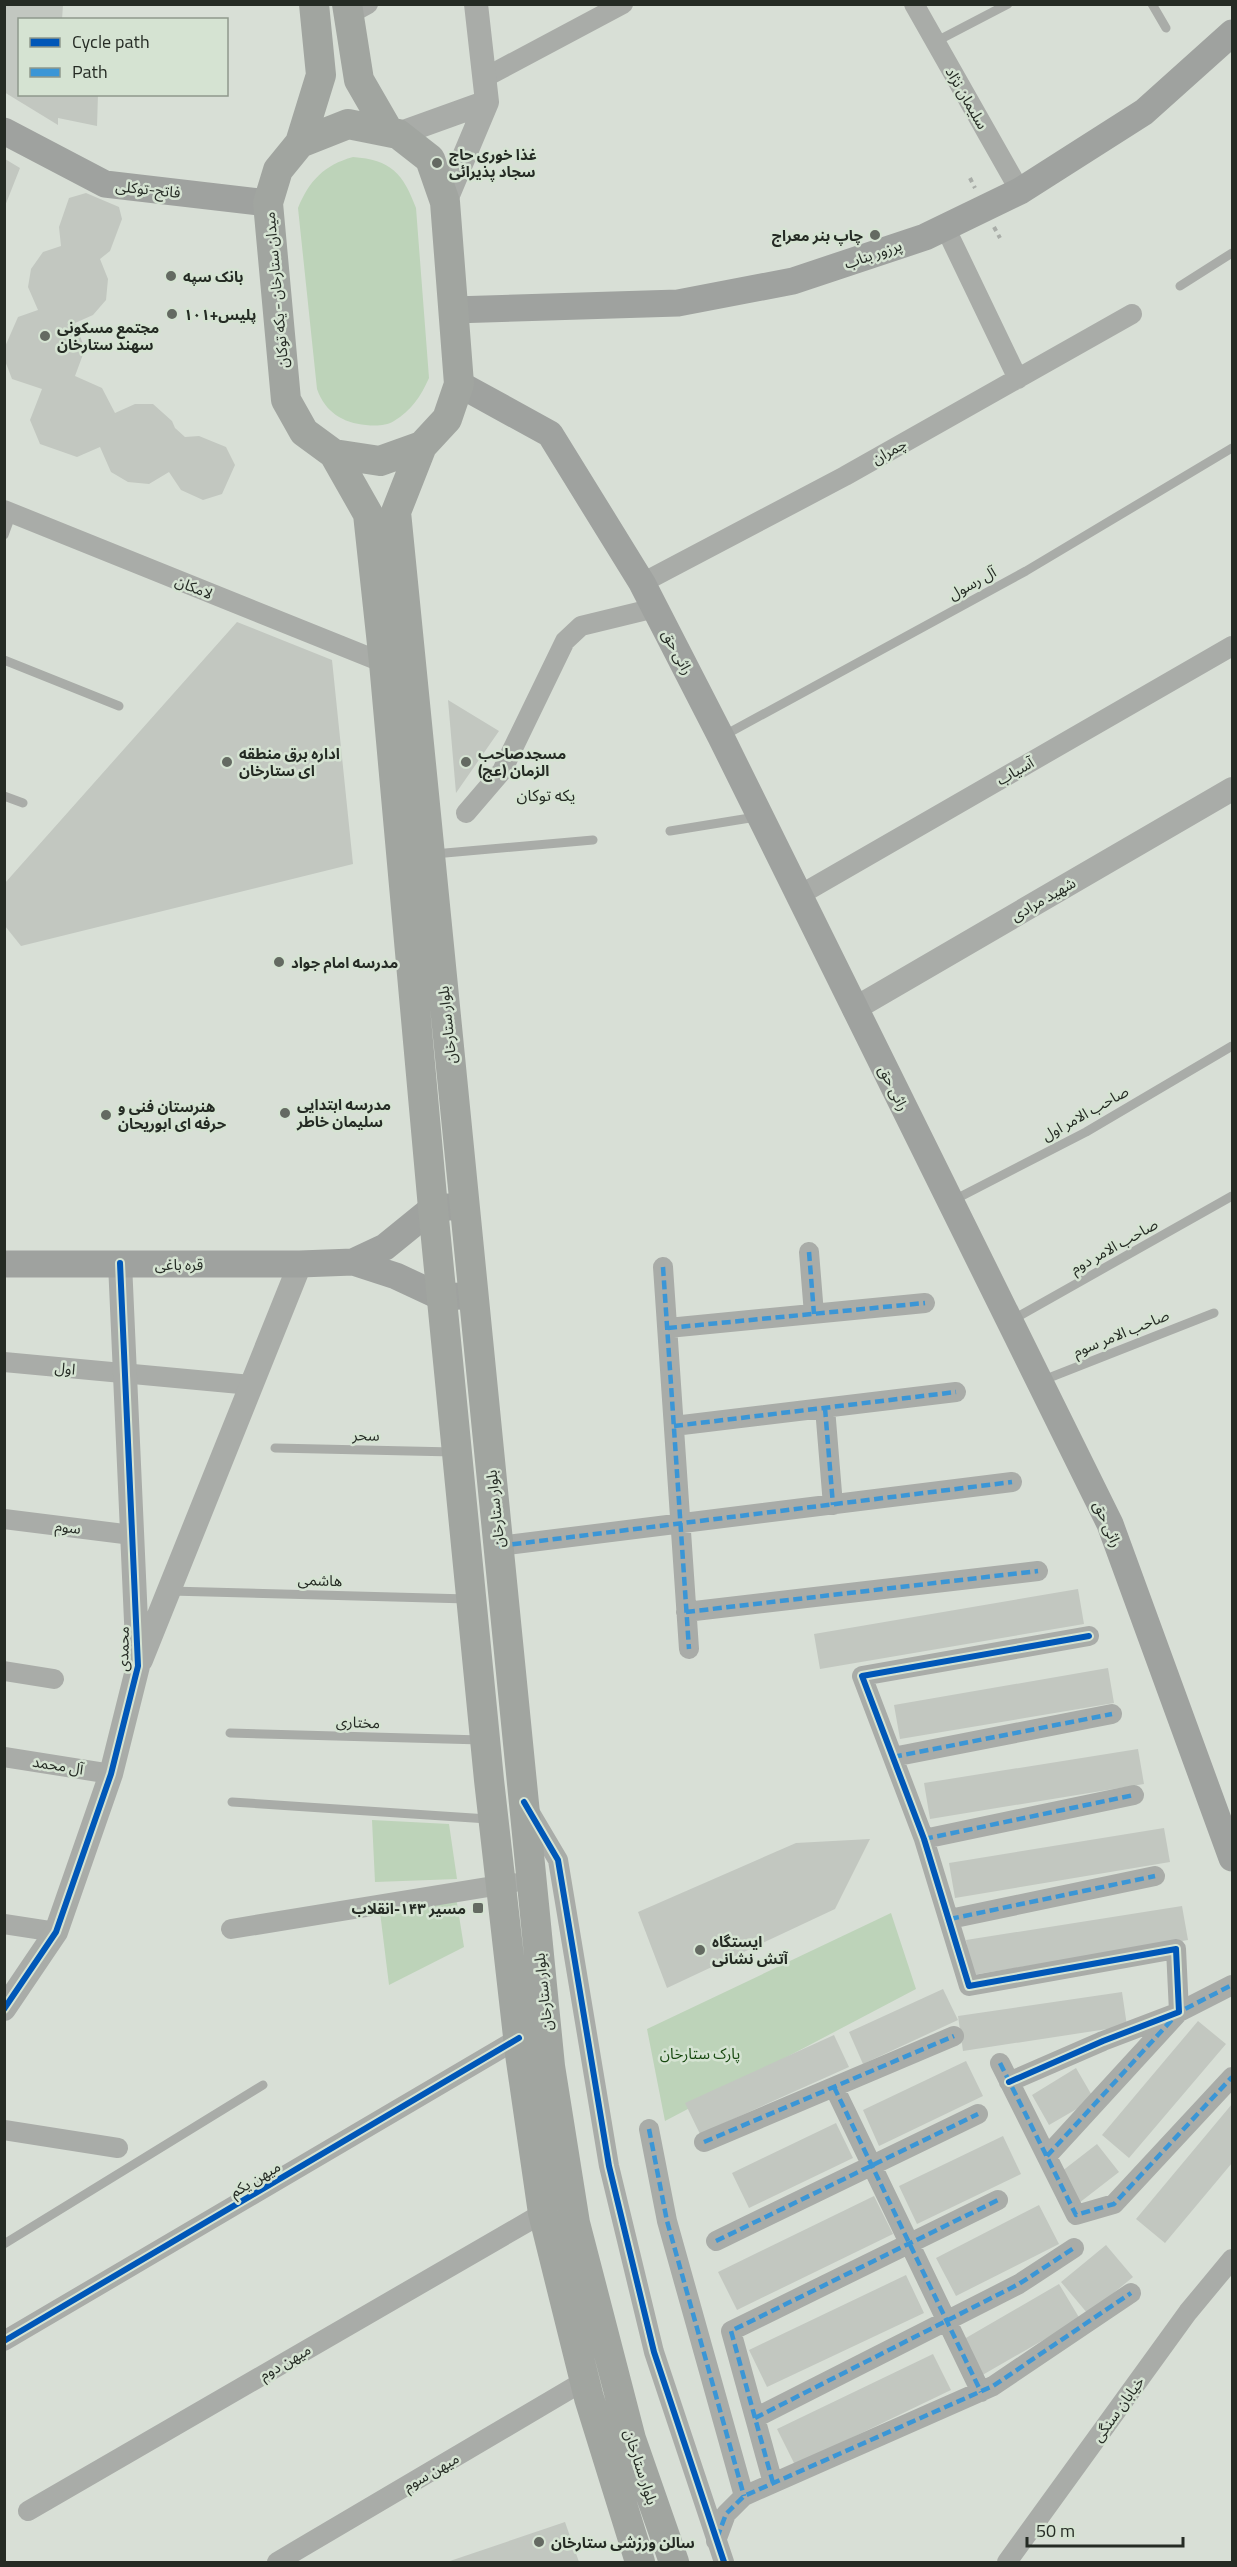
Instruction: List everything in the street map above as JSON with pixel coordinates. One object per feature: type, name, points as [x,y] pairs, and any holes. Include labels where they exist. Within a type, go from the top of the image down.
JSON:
[{"type":"main road","points":[[300,143],[321,75],[315,4]]},
{"type":"main road","points":[[355,8],[359,80],[394,133]]},
{"type":"main road","name":"پرزور بناب","points":[[453,310],[678,303],[794,281],[926,237],[1020,191],[1144,111],[1233,33]]},
{"type":"main road","name":"میدان ستارخان - یکه توکان","points":[[348,124],[394,133],[430,159],[445,202],[459,384],[447,419],[422,446],[380,461],[334,454],[304,432],[286,400],[268,203],[278,170],[300,143],[348,124]]},
{"type":"main road","name":"فاتح-توکلی","points":[[4,131],[105,184],[268,203]]},
{"type":"main road","name":"راثی حق","points":[[459,384],[550,434],[642,583],[721,737],[1110,1524],[1233,1858]]},
{"type":"main road","name":"بلوار ستارخان","points":[[422,446],[396,512],[550,2066],[575,2223],[631,2439],[674,2562]]},
{"type":"main road","name":"بلوار ستارخان","points":[[334,454],[368,514],[384,663],[441,1298],[493,1819],[543,2213],[584,2382],[640,2562]]},
{"type":"main road","points":[[433,1209],[465,1206]]},
{"type":"main road","name":"قره باغی","points":[[353,1262],[385,1247],[433,1209]]},
{"type":"main road","name":"قره باغی","points":[[4,1264],[353,1262],[396,1276],[441,1298]]},
{"type":"main road","points":[[441,1298],[472,1295]]},
{"type":"street","points":[[445,202],[487,102],[476,4]]},
{"type":"street","points":[[484,78],[623,4]]},
{"type":"street","name":"سلیمان نژاد","points":[[914,4],[1020,191]]},
{"type":"street","points":[[394,133],[487,102]]},
{"type":"street","points":[[945,227],[1018,379]]},
{"type":"street","name":"چمران","points":[[642,583],[845,476],[1132,314]]},
{"type":"street","name":"لامکان","points":[[8,512],[384,663]]},
{"type":"street","points":[[466,813],[502,771],[565,641],[581,626],[655,608]]},
{"type":"street","name":"آسیاب","points":[[798,896],[1233,646]]},
{"type":"street","name":"شهید مرادی","points":[[854,1009],[1233,789]]},
{"type":"street","points":[[809,1252],[814,1314]]},
{"type":"street","name":"محمدی","points":[[120,1263],[138,1666]]},
{"type":"street","name":"محمدی","points":[[4,2009],[56,1932],[111,1774],[138,1666],[300,1264]]},
{"type":"street","points":[[663,1267],[688,1649]]},
{"type":"street","points":[[668,1328],[925,1302]]},
{"type":"street","name":"اول","points":[[4,1362],[251,1385]]},
{"type":"street","points":[[674,1426],[956,1392]]},
{"type":"street","points":[[825,1408],[833,1505]]},
{"type":"street","points":[[499,1546],[1012,1482]]},
{"type":"street","name":"سوم","points":[[4,1520],[132,1534]]},
{"type":"street","points":[[686,1612],[1038,1571]]},
{"type":"street","points":[[1047,2156],[1179,2012],[1176,1949],[969,1986],[924,1839],[861,1676],[1089,1636]]},
{"type":"street","points":[[4,1671],[54,1679]]},
{"type":"street","points":[[893,1757],[1112,1714]]},
{"type":"street","name":"آل محمد","points":[[4,1757],[111,1774]]},
{"type":"street","points":[[924,1839],[1134,1795]]},
{"type":"street","points":[[524,1802],[558,1860],[609,2166],[654,2352],[724,2562]]},
{"type":"street","points":[[950,1919],[1155,1876]]},
{"type":"street","points":[[231,1929],[532,1880]]},
{"type":"street","points":[[4,1924],[56,1932]]},
{"type":"street","points":[[1009,2082],[1103,2041],[1179,2012],[1233,1985]]},
{"type":"street","points":[[704,2142],[954,2036]]},
{"type":"street","name":"میهن یکم","points":[[4,2341],[519,2038]]},
{"type":"street","points":[[1000,2063],[1076,2215],[1114,2204],[1233,2077]]},
{"type":"street","points":[[834,2087],[981,2391]]},
{"type":"street","points":[[716,2241],[978,2114]]},
{"type":"street","points":[[649,2129],[667,2221],[744,2496]]},
{"type":"street","points":[[4,2130],[118,2148]]},
{"type":"street","points":[[773,2483],[731,2331],[998,2200]]},
{"type":"street","name":"میهن دوم","points":[[28,2511],[543,2213]]},
{"type":"street","points":[[755,2418],[1019,2284],[1074,2248]]},
{"type":"street","name":"خیابان سنگی","points":[[1007,2562],[1188,2312],[1233,2259]]},
{"type":"street","points":[[716,2541],[726,2514],[744,2496],[993,2386],[1131,2293]]},
{"type":"street","name":"میهن سوم","points":[[277,2562],[584,2382]]},
{"type":"lane","points":[[935,42],[1008,4]]},
{"type":"lane","points":[[1152,4],[1166,28]]},
{"type":"lane","points":[[1180,286],[1233,253]]},
{"type":"lane","name":"آل رسول","points":[[721,737],[1026,571],[1233,448]]},
{"type":"lane","points":[[4,535],[8,512]]},
{"type":"lane","points":[[4,660],[119,706]]},
{"type":"lane","points":[[4,796],[23,803]]},
{"type":"lane","points":[[670,831],[759,817]]},
{"type":"lane","points":[[430,854],[593,840]]},
{"type":"lane","name":"صاحب الامر اول","points":[[950,1202],[1086,1132],[1233,1046]]},
{"type":"lane","name":"صاحب الامر دوم","points":[[1010,1322],[1233,1196]]},
{"type":"lane","name":"صاحب الامر سوم","points":[[1040,1382],[1214,1313]]},
{"type":"lane","name":"سحر","points":[[275,1448],[456,1452]]},
{"type":"lane","name":"هاشمی","points":[[169,1591],[471,1599]]},
{"type":"lane","name":"مختاری","points":[[230,1733],[485,1740]]},
{"type":"lane","points":[[232,1802],[493,1819]]},
{"type":"lane","points":[[4,2244],[263,2085]]},
{"type":"green space","points":[[353,157],[377,161],[394,170],[406,186],[416,208],[429,378],[419,397],[406,413],[391,423],[380,425],[358,424],[342,419],[330,410],[320,397],[317,389],[298,208],[307,190],[319,175],[343,160]]},
{"type":"green space","points":[[372,1820],[449,1824],[457,1879],[375,1882]]},
{"type":"green space","points":[[456,1897],[464,1947],[389,1985],[380,1912]]},
{"type":"green space","name":"پارک ستارخان","points":[[891,1913],[916,1989],[665,2121],[647,2029]]},
{"type":"building","points":[[4,4],[63,4],[62,18],[18,18],[18,96],[98,96],[97,126],[58,118],[58,125],[4,92]]},
{"type":"building","points":[[5,159],[20,168],[5,206]]},
{"type":"building","name":"مجتمع مسکونی سهند ستارخان","points":[[86,193],[119,207],[122,219],[110,251],[100,259],[108,279],[106,300],[93,315],[75,323],[85,349],[75,376],[102,388],[115,413],[135,404],[153,404],[172,421],[175,428],[185,437],[199,436],[226,447],[235,465],[222,494],[203,500],[181,490],[169,472],[149,484],[128,482],[111,472],[100,447],[77,457],[40,444],[30,420],[42,389],[12,379],[4,358],[4,349],[18,317],[38,310],[28,287],[31,269],[43,252],[61,246],[59,227],[69,198]]},
{"type":"building","name":"اداره برق منطقه ای ستارخان","points":[[237,622],[332,660],[353,864],[21,946],[5,926],[5,883]]},
{"type":"building","name":"مسجدصاحب الزمان (عج)","points":[[448,700],[499,731],[456,793]]},
{"type":"building","points":[[1078,1589],[1084,1624],[820,1669],[814,1634]]},
{"type":"building","points":[[1108,1668],[1114,1703],[900,1739],[894,1705]]},
{"type":"building","points":[[1138,1749],[1144,1784],[930,1819],[924,1783]]},
{"type":"building","points":[[1164,1828],[1170,1862],[955,1898],[949,1863]]},
{"type":"building","name":"ایستگاه آتش نشانی","points":[[870,1839],[835,1909],[667,1988],[638,1912],[796,1843]]},
{"type":"building","points":[[1182,1906],[1188,1940],[972,1975],[966,1940]]},
{"type":"building","points":[[943,1989],[958,2020],[863,2064],[849,2032]]},
{"type":"building","points":[[1122,1992],[1127,2026],[963,2051],[958,2016]]},
{"type":"building","points":[[1198,2021],[1226,2044],[1129,2158],[1102,2135]]},
{"type":"building","points":[[834,2035],[849,2067],[700,2134],[685,2103]]},
{"type":"building","points":[[966,2061],[983,2096],[879,2146],[863,2110]]},
{"type":"building","points":[[1076,2068],[1094,2099],[1049,2125],[1032,2095]]},
{"type":"building","points":[[1232,2104],[1232,2163],[1165,2243],[1136,2219]]},
{"type":"building","points":[[836,2123],[853,2158],[749,2208],[732,2173]]},
{"type":"building","points":[[1003,2136],[1021,2174],[917,2224],[899,2186]]},
{"type":"building","points":[[1097,2144],[1119,2172],[1079,2203],[1057,2175]]},
{"type":"building","points":[[874,2196],[893,2234],[737,2310],[718,2272]]},
{"type":"building","points":[[1039,2205],[1059,2244],[956,2296],[936,2258]]},
{"type":"building","points":[[1106,2245],[1133,2277],[1088,2314],[1061,2282]]},
{"type":"building","points":[[906,2275],[924,2313],[767,2387],[749,2350]]},
{"type":"building","points":[[1059,2284],[1080,2319],[979,2377],[959,2342]]},
{"type":"building","points":[[933,2354],[951,2390],[795,2465],[777,2429]]},
{"type":"building","name":"سالن ورزشی ستارخان","points":[[565,2522],[579,2562],[447,2562]]},
{"type":"marked path","points":[[809,1252],[814,1314]]},
{"type":"marked path","points":[[663,1267],[689,1649]]},
{"type":"marked path","points":[[668,1328],[925,1303]]},
{"type":"marked path","points":[[674,1426],[956,1392]]},
{"type":"marked path","points":[[825,1408],[833,1505]]},
{"type":"marked path","points":[[499,1546],[1012,1482]]},
{"type":"marked path","points":[[686,1612],[1038,1571]]},
{"type":"marked path","points":[[893,1757],[1112,1714]]},
{"type":"marked path","points":[[924,1839],[1134,1795]]},
{"type":"marked path","points":[[950,1919],[1155,1876]]},
{"type":"marked path","points":[[1047,2156],[1179,2012],[1232,1985]]},
{"type":"marked path","points":[[704,2142],[954,2036]]},
{"type":"marked path","points":[[1000,2063],[1076,2215],[1114,2204],[1232,2077]]},
{"type":"marked path","points":[[834,2087],[981,2392]]},
{"type":"marked path","points":[[716,2241],[978,2114]]},
{"type":"marked path","points":[[649,2129],[667,2221],[744,2496]]},
{"type":"marked path","points":[[773,2483],[731,2331],[998,2200]]},
{"type":"marked path","points":[[755,2418],[1019,2284],[1074,2248]]},
{"type":"marked path","points":[[717,2538],[726,2514],[744,2496],[993,2386],[1131,2293]]},
{"type":"cycle path","points":[[4,2009],[56,1932],[111,1774],[138,1666],[120,1263]]},
{"type":"cycle path","points":[[1009,2082],[1103,2041],[1179,2012],[1176,1949],[969,1986],[924,1839],[862,1676],[1089,1636]]},
{"type":"cycle path","points":[[524,1802],[558,1860],[609,2166],[654,2352],[724,2562]]},
{"type":"cycle path","points":[[4,2341],[519,2038]]},
{"type":"place","name":"غذا خوری حاج سجاد پذیرائی","points":[[437,163]]},
{"type":"place","name":"چاپ بنر معراج","points":[[875,235]]},
{"type":"place","name":"بانک سپه","points":[[171,276]]},
{"type":"place","name":"پلیس+۱۰۱","points":[[172,314]]},
{"type":"place","name":"مجتمع مسکونی سهند ستارخان","points":[[45,336]]},
{"type":"place","name":"اداره برق منطقه ای ستارخان","points":[[227,762]]},
{"type":"place","name":"مسجدصاحب الزمان (عج)","points":[[466,762]]},
{"type":"place","name":"مدرسه امام جواد","points":[[279,962]]},
{"type":"place","name":"مدرسه ابتدایی سلیمان خاطر","points":[[285,1113]]},
{"type":"place","name":"هنرستان فنی و حرفه ای ابوریحان","points":[[106,1115]]},
{"type":"place","name":"مسیر ۱۴۳-انقلاب","points":[[478,1908]]},
{"type":"place","name":"ایستگاه آتش نشانی","points":[[700,1950]]},
{"type":"place","name":"سالن ورزشی ستارخان","points":[[539,2542]]},
{"type":"district","name":"یکه توکان","points":[[546,795]]}]
